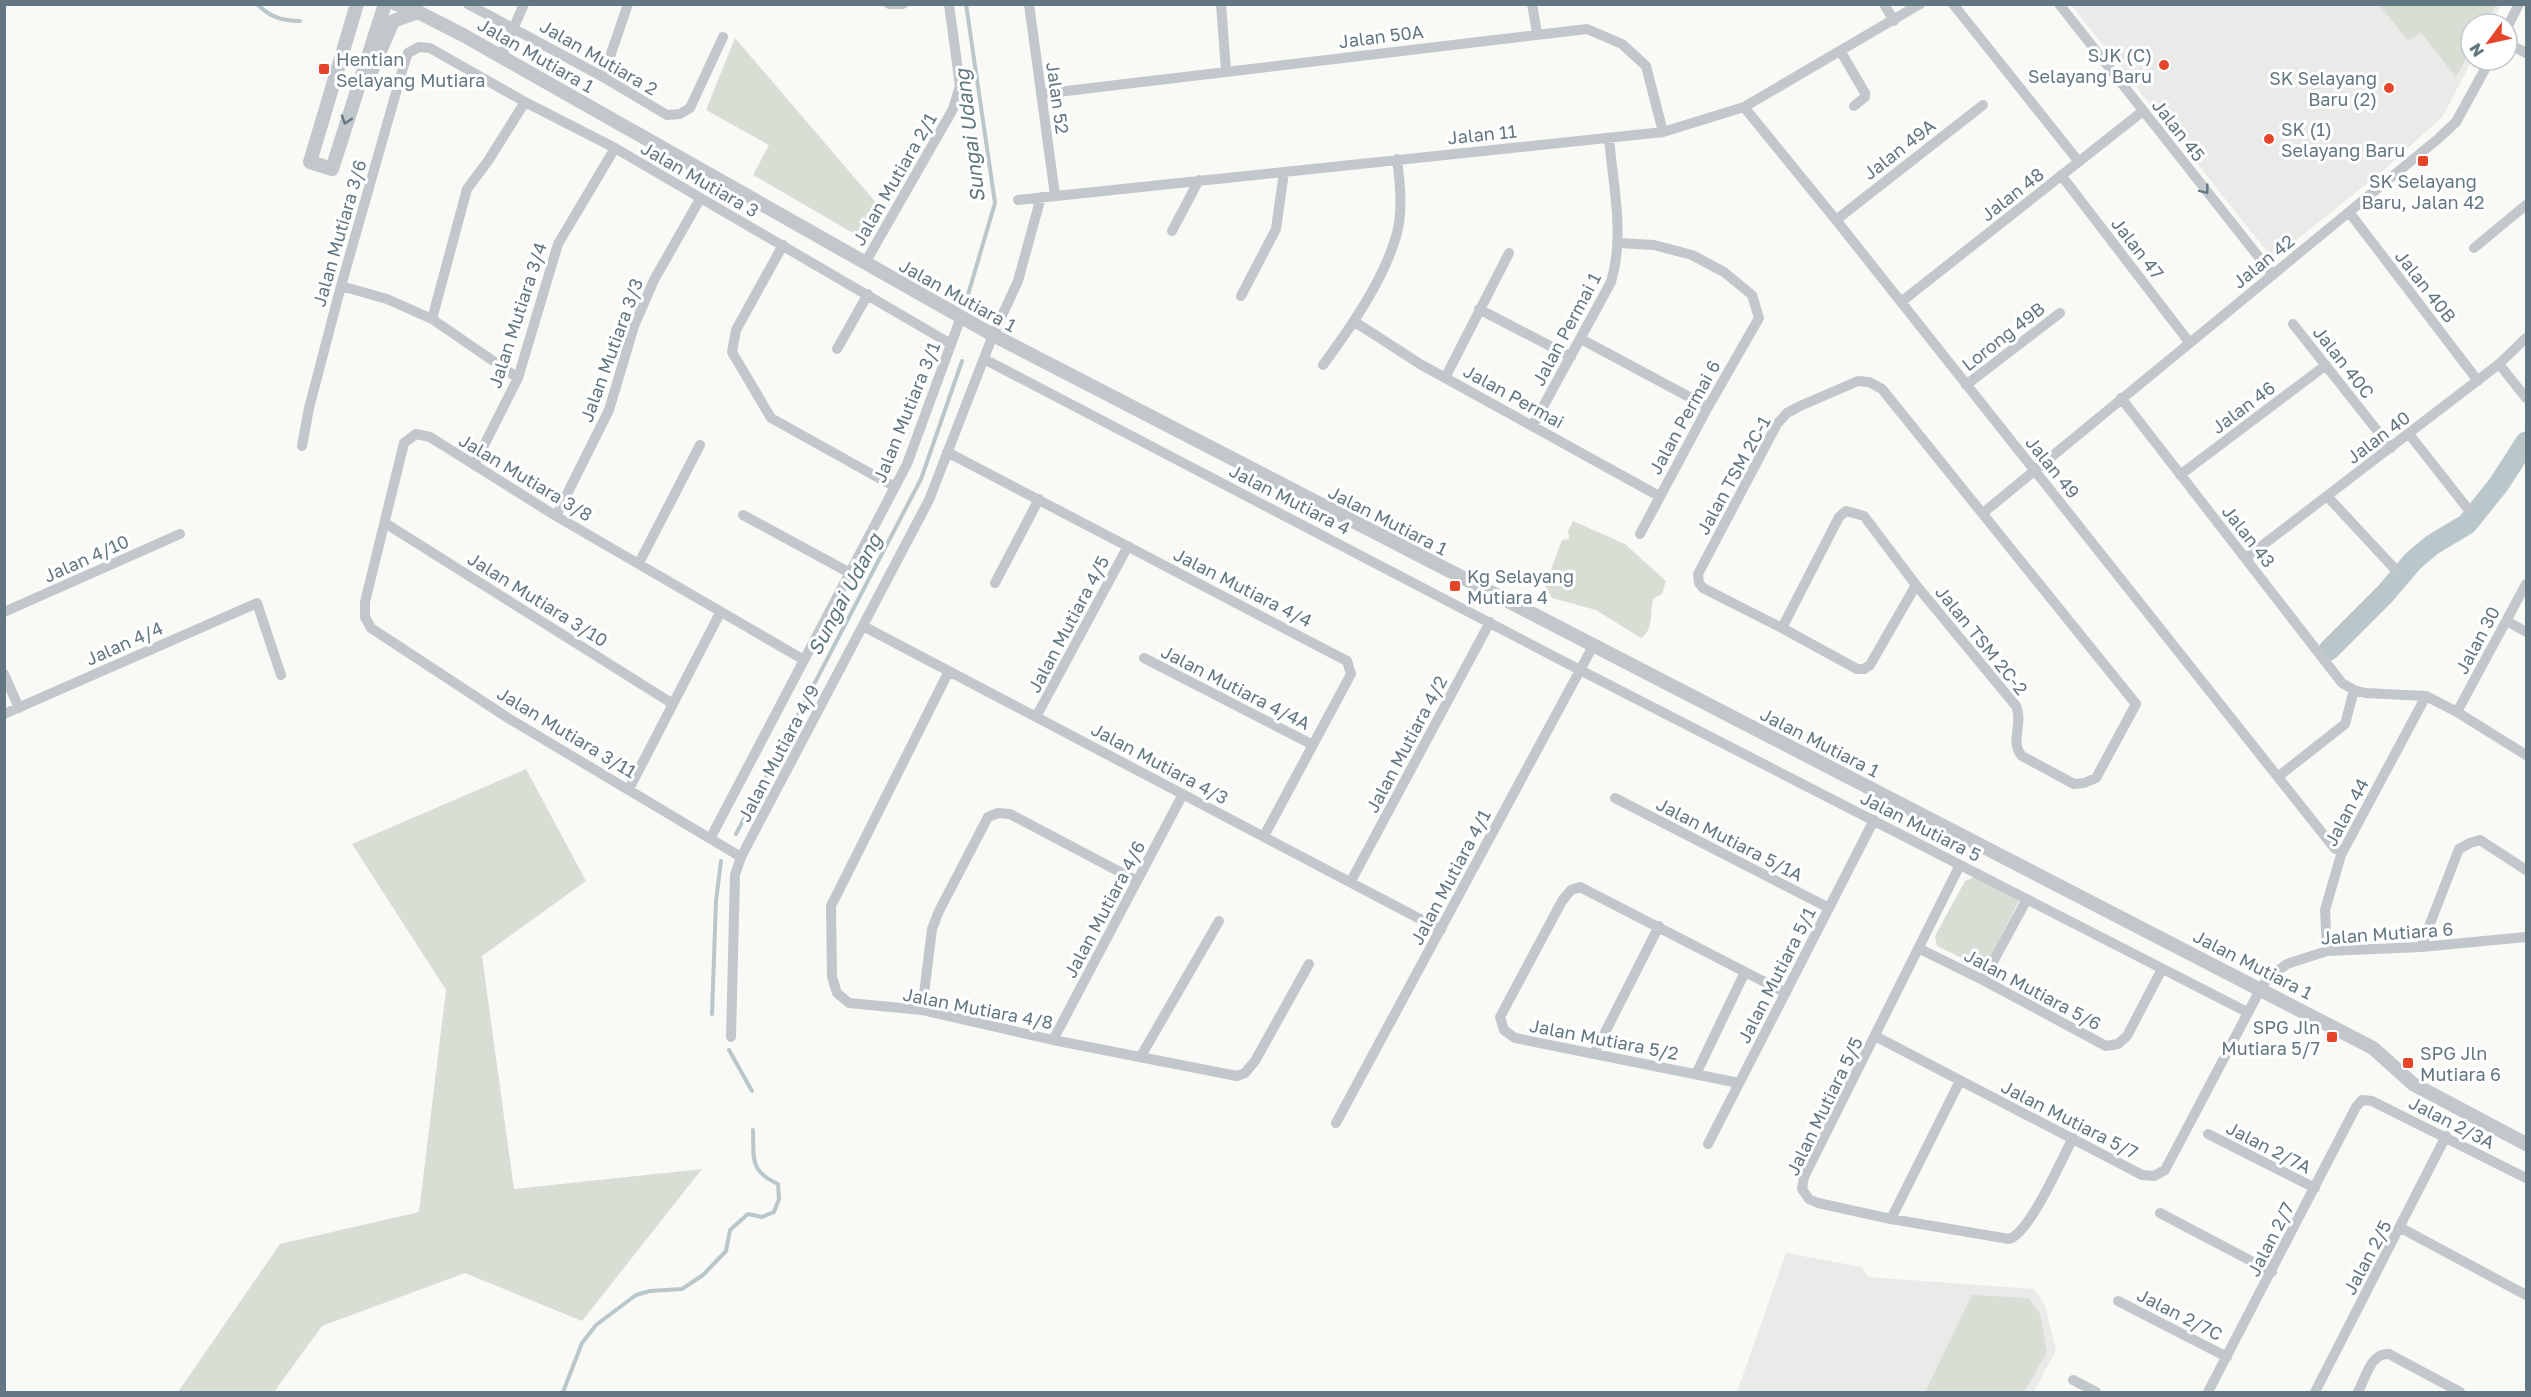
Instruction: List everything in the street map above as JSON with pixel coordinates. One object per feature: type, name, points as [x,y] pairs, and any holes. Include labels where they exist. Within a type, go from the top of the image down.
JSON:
[{"type":"street","points":[[345,4],[350,25]]},
{"type":"street","points":[[357,4],[310,162],[332,169],[385,4]]},
{"type":"street","name":"Jalan Mutiara 1","points":[[396,4],[416,8],[993,335],[2261,988],[2373,1048],[2413,1084],[2526,1144]]},
{"type":"street","name":"Jalan Mutiara 2","points":[[468,4],[603,77],[667,115],[680,114],[690,108],[723,37]]},
{"type":"street","points":[[501,57],[524,4]]},
{"type":"street","points":[[603,77],[628,4]]},
{"type":"street","points":[[889,4],[903,4]]},
{"type":"street","name":"Jalan Mutiara 2/1","points":[[865,263],[953,110],[960,86],[950,4]]},
{"type":"street","name":"Jalan 52","points":[[1029,4],[1055,195]]},
{"type":"street","points":[[1221,4],[1226,71]]},
{"type":"street","points":[[1532,4],[1537,33]]},
{"type":"street","points":[[1884,4],[1894,21]]},
{"type":"street","name":"Jalan 11","points":[[1018,200],[1663,132],[1744,107],[1920,4]]},
{"type":"street","points":[[1953,4],[2079,162]]},
{"type":"street","name":"Jalan 45","points":[[2059,4],[2273,275]]},
{"type":"street","points":[[360,78],[372,70],[393,21],[416,8]]},
{"type":"street","name":"Jalan 50A","points":[[1041,94],[1537,33],[1587,29],[1622,44],[1646,66],[1663,132]]},
{"type":"street","name":"Jalan Mutiara 3/6","points":[[302,446],[309,408],[341,286],[408,53],[419,47],[430,48]]},
{"type":"street","name":"Jalan Mutiara 3","points":[[430,48],[525,102],[615,148],[951,344]]},
{"type":"street","points":[[1840,52],[1865,93],[1865,97],[1854,106]]},
{"type":"street","name":"Jalan 42","points":[[2035,471],[2456,122],[2483,72]]},
{"type":"street","points":[[432,319],[467,189],[488,161],[525,102]]},
{"type":"street","name":"Jalan 49A","points":[[1836,220],[1983,105]]},
{"type":"street","name":"Jalan 49","points":[[1744,107],[2335,849]]},
{"type":"street","name":"Jalan 48","points":[[1901,302],[2143,111]]},
{"type":"street","name":"Jalan Permai 1","points":[[1533,425],[1611,282],[1617,263],[1618,243],[1609,138]]},
{"type":"street","name":"Jalan Mutiara 3/4","points":[[474,465],[518,378],[558,244],[615,148]]},
{"type":"street","points":[[1323,365],[1355,321],[1379,276],[1397,232],[1402,193],[1397,159]]},
{"type":"street","points":[[1241,296],[1276,229],[1284,172]]},
{"type":"street","name":"Jalan 47","points":[[2061,175],[2189,342]]},
{"type":"street","points":[[1172,231],[1199,180]]},
{"type":"street","name":"Jalan Mutiara 4/9","points":[[731,1037],[735,874],[741,857],[928,500],[993,335],[1018,281],[1041,197]]},
{"type":"street","name":"Jalan Mutiara 3/3","points":[[556,516],[609,410],[634,326],[654,280],[700,199]]},
{"type":"street","points":[[2474,248],[2526,205]]},
{"type":"street","name":"Jalan 40B","points":[[2349,212],[2478,381]]},
{"type":"street","name":"Jalan Permai 6","points":[[1618,243],[1654,245],[1692,255],[1724,272],[1752,295],[1759,318],[1640,534]]},
{"type":"street","points":[[783,245],[736,330],[732,352],[771,418],[895,487]]},
{"type":"street","points":[[1445,378],[1509,253]]},
{"type":"street","points":[[341,286],[387,299],[432,319],[518,378]]},
{"type":"street","points":[[837,350],[868,294]]},
{"type":"street","points":[[1479,309],[1571,357]]},
{"type":"street","name":"Lorong 49B","points":[[1966,385],[2060,313]]},
{"type":"street","name":"Jalan Mutiara 3/1","points":[[711,837],[907,464],[961,317]]},
{"type":"street","name":"Jalan Permai","points":[[1355,321],[1419,364],[1659,496]]},
{"type":"street","name":"Jalan 40C","points":[[2293,324],[2391,448]]},
{"type":"street","name":"Jalan 40","points":[[2246,558],[2478,381],[2526,338]]},
{"type":"street","points":[[1581,339],[1708,407]]},
{"type":"street","name":"Jalan Mutiara 4","points":[[984,359],[1580,670]]},
{"type":"street","points":[[2499,364],[2526,398]]},
{"type":"street","name":"Jalan 46","points":[[2180,475],[2326,365]]},
{"type":"street","name":"Jalan TSM 2C-1","points":[[1916,585],[1870,665],[1864,669],[1857,669],[1703,588],[1698,574],[1777,424],[1800,406],[1858,381],[1869,382],[1882,388],[2136,704],[2096,777]]},
{"type":"street","name":"Jalan 43","points":[[2121,398],[2342,683],[2354,690]]},
{"type":"street","name":"Jalan Mutiara 3/8","points":[[377,633],[371,628],[364,610],[404,442],[411,436],[422,434],[556,516],[804,660]]},
{"type":"street","points":[[2409,434],[2468,509]]},
{"type":"street","points":[[639,563],[700,446]]},
{"type":"street","name":"Jalan Mutiara 4/4","points":[[947,452],[1347,661],[1351,674],[1264,836]]},
{"type":"street","points":[[1983,513],[2035,471]]},
{"type":"street","points":[[2327,496],[2393,567]]},
{"type":"street","points":[[995,583],[1039,499]]},
{"type":"street","name":"Jalan TSM 2C-2","points":[[1782,628],[1839,517],[1846,512],[1864,516],[1916,585],[2016,706],[2020,714],[2015,745],[2018,752],[2073,784],[2085,783],[2096,777]]},
{"type":"street","points":[[743,515],[850,573]]},
{"type":"street","name":"Jalan Mutiara 3/10","points":[[385,523],[673,704]]},
{"type":"street","name":"Jalan 4/10","points":[[4,612],[180,534]]},
{"type":"street","name":"Jalan Mutiara 4/5","points":[[1036,717],[1128,546]]},
{"type":"street","name":"Jalan 30","points":[[2457,712],[2526,584]]},
{"type":"street","name":"Jalan 4/4","points":[[4,714],[257,603],[280,675]]},
{"type":"street","points":[[628,789],[720,613]]},
{"type":"street","points":[[2507,621],[2526,632]]},
{"type":"street","name":"Jalan Mutiara 4/2","points":[[1351,881],[1490,622]]},
{"type":"street","name":"Jalan Mutiara 4/3","points":[[863,626],[1441,930]]},
{"type":"street","name":"Jalan Mutiara 3/11","points":[[377,633],[508,717],[741,857]]},
{"type":"street","name":"Jalan Mutiara 4/1","points":[[1336,1123],[1593,646]]},
{"type":"street","name":"Jalan Mutiara 4/4A","points":[[1144,658],[1313,745]]},
{"type":"street","name":"Jalan Mutiara 5","points":[[1580,670],[2247,1012]]},
{"type":"street","name":"Jalan Mutiara 4/8","points":[[949,672],[831,906],[832,978],[837,993],[849,1003],[922,1010],[1053,1040],[1237,1076],[1245,1072],[1255,1061],[1309,964]]},
{"type":"street","points":[[4,674],[19,708]]},
{"type":"street","points":[[2279,776],[2345,724],[2354,690],[2426,696],[2457,712],[2526,755]]},
{"type":"street","name":"Jalan 44","points":[[2327,951],[2325,910],[2341,855],[2426,696]]},
{"type":"street","name":"Jalan Mutiara 4/6","points":[[1053,1040],[1183,794]]},
{"type":"street","name":"Jalan Mutiara 5/1A","points":[[1615,798],[1829,908]]},
{"type":"street","points":[[922,1010],[932,929],[988,817],[998,813],[1010,814],[1137,881]]},
{"type":"street","name":"Jalan Mutiara 5/1","points":[[1708,1144],[1874,820]]},
{"type":"street","points":[[2421,947],[2459,849],[2480,840],[2526,870]]},
{"type":"street","name":"Jalan Mutiara 5/5","points":[[1960,865],[1802,1184],[1805,1195],[1809,1199],[1891,1219],[2005,1239],[2019,1234],[2029,1222],[2073,1138]]},
{"type":"street","name":"Jalan Mutiara 5/2","points":[[1739,1083],[1515,1038],[1504,1030],[1500,1017],[1562,901],[1572,890],[1584,888],[1786,993]]},
{"type":"street","points":[[1983,980],[2027,899]]},
{"type":"street","points":[[1141,1056],[1219,921]]},
{"type":"street","points":[[1594,1054],[1659,926]]},
{"type":"street","name":"Jalan Mutiara 6","points":[[2261,988],[2268,978],[2287,964],[2327,951],[2421,947],[2526,938]]},
{"type":"street","name":"Jalan Mutiara 5/6","points":[[1920,949],[2106,1046],[2118,1044],[2127,1036],[2162,969]]},
{"type":"street","points":[[1696,1074],[1746,972]]},
{"type":"street","name":"Jalan Mutiara 5/7","points":[[1875,1036],[2142,1175],[2151,1177],[2163,1172],[2261,988]]},
{"type":"street","points":[[1891,1219],[1960,1081]]},
{"type":"street","name":"Jalan 2/3A","points":[[2362,1100],[2372,1101],[2446,1136],[2526,1178]]},
{"type":"street","name":"Jalan 2/7","points":[[2208,1392],[2356,1107],[2362,1100]]},
{"type":"street","name":"Jalan 2/7A","points":[[2208,1134],[2315,1188]]},
{"type":"street","name":"Jalan 2/5","points":[[2315,1392],[2401,1228],[2446,1136]]},
{"type":"street","points":[[2160,1213],[2272,1272]]},
{"type":"street","points":[[2401,1228],[2526,1295]]},
{"type":"street","name":"Jalan 2/7C","points":[[2118,1301],[2228,1357]]},
{"type":"street","points":[[2358,1392],[2376,1357],[2382,1353],[2389,1354],[2460,1392]]},
{"type":"street","points":[[2073,1380],[2096,1392]]},
{"type":"shaded area","points":[[2383,4],[2496,5],[2492,12],[2459,12],[2459,72],[2456,77],[2421,33],[2408,41],[2381,7]]},
{"type":"shaded area","points":[[2071,5],[2501,5],[2497,12],[2459,12],[2459,72],[2466,72],[2443,116],[2385,169],[2273,259]]},
{"type":"shaded area","points":[[735,38],[884,212],[867,241],[753,175],[769,145],[706,110]]},
{"type":"shaded area","points":[[1573,521],[1625,544],[1666,581],[1662,594],[1653,599],[1650,626],[1641,638],[1596,610],[1552,598],[1545,586],[1562,540],[1569,539],[1568,531]]},
{"type":"shaded area","points":[[526,769],[586,881],[482,956],[514,1189],[702,1169],[582,1321],[465,1273],[322,1326],[274,1392],[178,1392],[280,1244],[419,1212],[446,990],[352,844]]},
{"type":"shaded area","points":[[1974,877],[2019,901],[1984,969],[1937,946],[1935,936],[1965,881]]},
{"type":"shaded area","points":[[1786,1253],[1862,1267],[1868,1277],[2034,1289],[2045,1305],[2056,1350],[2034,1392],[1737,1392]]},
{"type":"shaded area","points":[[1972,1295],[2029,1298],[2040,1314],[2047,1352],[2024,1392],[1925,1392]]},
{"type":"waterway","points":[[257,4],[277,17],[300,21]]},
{"type":"waterway","name":"Sungai Udang","points":[[966,4],[995,203],[967,298]]},
{"type":"waterway","name":"Sungai Udang","points":[[736,834],[921,479],[962,361]]},
{"type":"waterway","points":[[2329,650],[2385,594],[2413,561],[2432,545],[2467,524],[2499,484],[2526,442]]},
{"type":"waterway","name":"Sungai Udang","points":[[712,1014],[716,901],[721,861]]},
{"type":"waterway","name":"Sungai Udang","points":[[729,1050],[752,1091]]},
{"type":"waterway","name":"Sungai Udang","points":[[563,1392],[582,1343],[596,1325],[636,1295],[650,1291],[682,1289],[703,1275],[726,1251],[730,1230],[748,1214],[762,1217],[774,1212],[779,1199],[778,1184],[762,1174],[755,1163],[753,1130]]},
{"type":"place","name":"SJK (C) Selayang Baru","points":[[2164,65]]},
{"type":"place","name":"Hentian Selayang Mutiara","points":[[324,69]]},
{"type":"place","name":"SK Selayang Baru (2)","points":[[2389,88]]},
{"type":"place","name":"SK (1) Selayang Baru","points":[[2269,139]]},
{"type":"place","name":"SK Selayang Baru, Jalan 42","points":[[2423,161]]},
{"type":"place","name":"Kg Selayang Mutiara 4","points":[[1455,586]]},
{"type":"place","name":"SPG Jln Mutiara 5/7","points":[[2332,1037]]},
{"type":"place","name":"SPG Jln Mutiara 6","points":[[2408,1063]]}]
